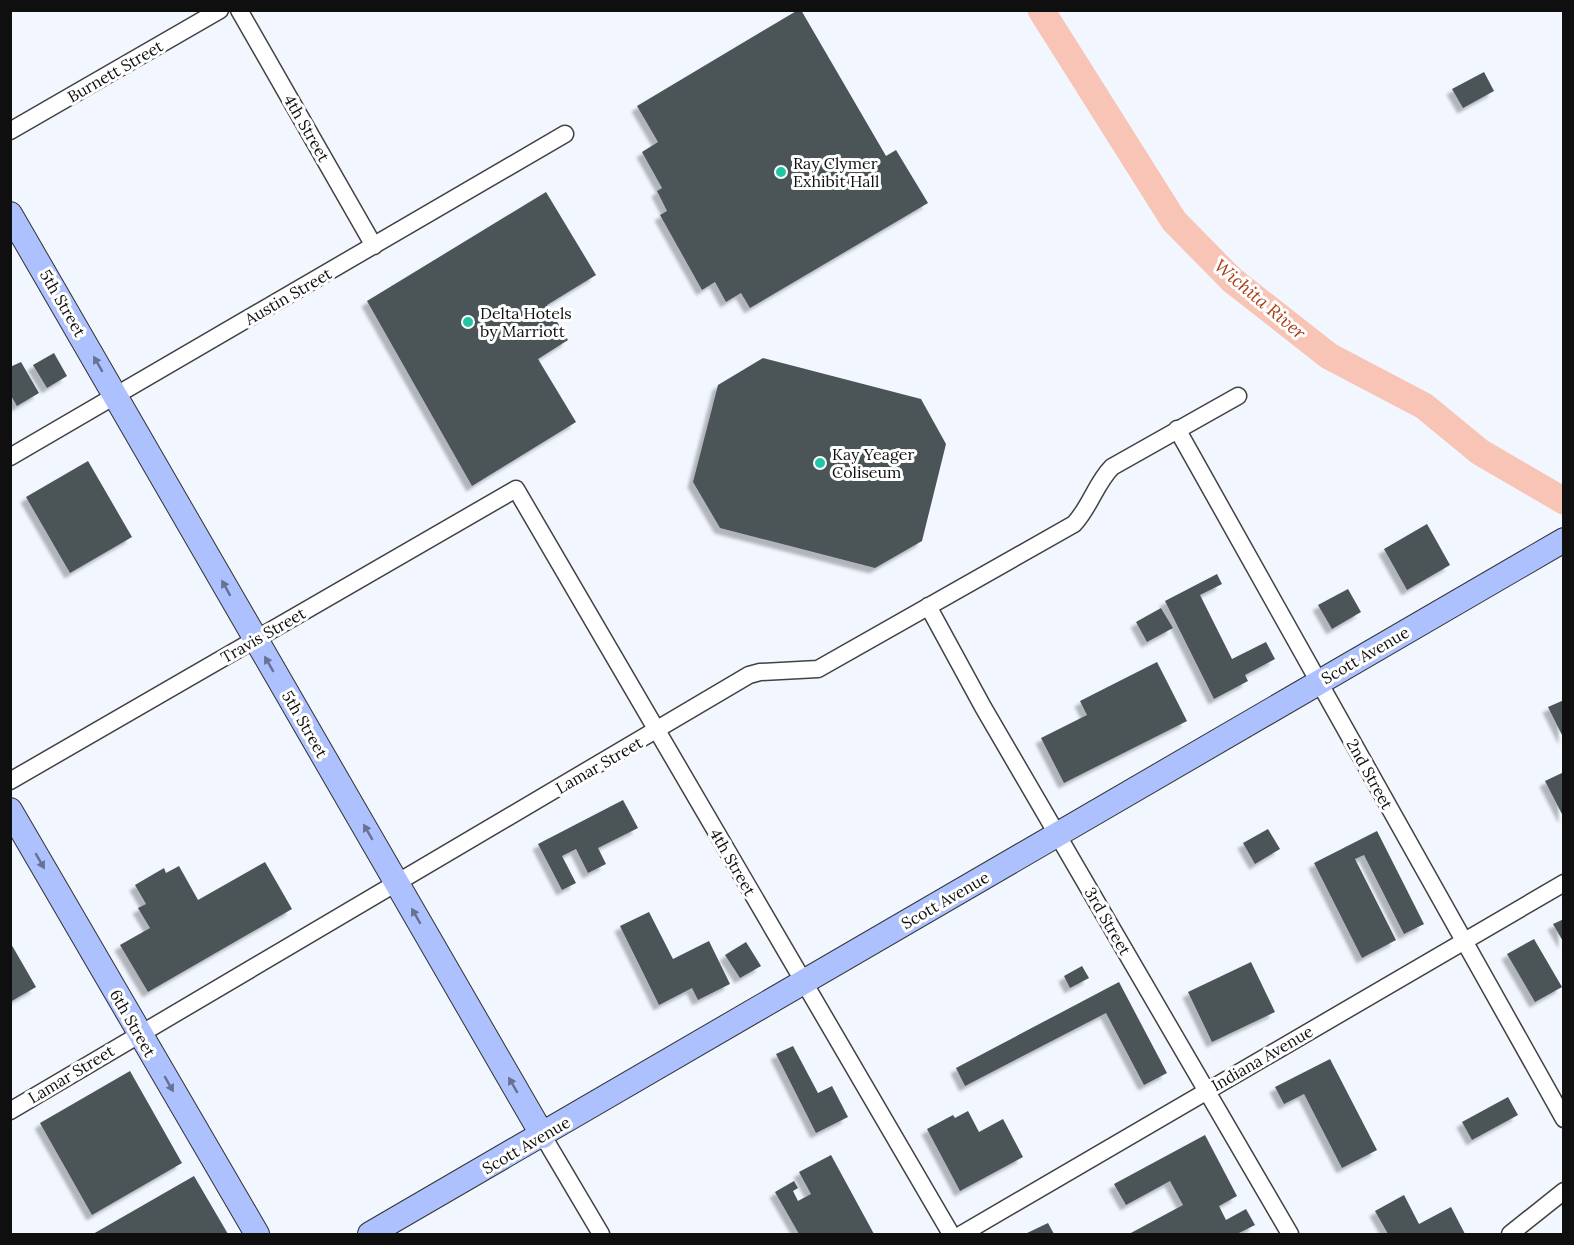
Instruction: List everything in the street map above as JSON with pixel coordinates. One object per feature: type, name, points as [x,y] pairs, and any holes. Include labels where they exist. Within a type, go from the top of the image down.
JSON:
[{"type":"main road","name":"5th Street","points":[[10,214],[543,1136]]},
{"type":"main road","name":"Scott Avenue","points":[[370,1234],[543,1136],[1563,540]]},
{"type":"main road","name":"6th Street","points":[[10,810],[257,1234]]},
{"type":"street","name":"Burnett Street","points":[[10,132],[219,10]]},
{"type":"street","name":"4th Street","points":[[239,10],[374,246]]},
{"type":"street","name":"Austin Street","points":[[10,456],[117,396],[564,134]]},
{"type":"street","name":"Lamar Street","points":[[10,1111],[658,731],[748,675],[819,669],[1074,524],[1082,516],[1104,475],[1112,467],[1239,396]]},
{"type":"street","name":"2nd Street","points":[[1177,429],[1563,1119]]},
{"type":"street","name":"4th Street","points":[[516,489],[802,983],[951,1234]]},
{"type":"street","name":"Travis Street","points":[[10,781],[516,489]]},
{"type":"street","name":"3rd Street","points":[[928,606],[983,707],[1290,1234]]},
{"type":"street","name":"Indiana Avenue","points":[[962,1234],[1563,883]]},
{"type":"street","name":"5th Street","points":[[543,1136],[601,1234]]},
{"type":"street","points":[[1510,1234],[1563,1191]]},
{"type":"building","name":"Ray Clymer Exhibit Hall","points":[[801,10],[886,156],[896,150],[928,203],[750,308],[741,293],[726,302],[715,282],[702,290],[660,215],[667,211],[657,191],[662,188],[642,152],[658,142],[637,106]]},
{"type":"building","points":[[1484,72],[1494,91],[1463,108],[1452,89]]},
{"type":"building","name":"Delta Hotels by Marriott","points":[[546,192],[596,275],[547,305],[568,340],[538,359],[576,422],[472,486],[367,301]]},
{"type":"building","points":[[54,353],[67,376],[47,388],[33,365]]},
{"type":"building","name":"Kay Yeager Coliseum","points":[[763,358],[921,399],[946,444],[922,541],[875,568],[720,528],[693,482],[718,385]]},
{"type":"building","points":[[21,362],[39,393],[17,406],[10,394],[10,367]]},
{"type":"building","points":[[88,461],[132,537],[70,573],[26,497]]},
{"type":"building","points":[[1427,524],[1450,565],[1407,590],[1384,549]]},
{"type":"building","points":[[1217,574],[1222,584],[1200,595],[1232,659],[1266,642],[1275,659],[1245,675],[1248,681],[1214,699],[1165,601]]},
{"type":"building","points":[[1348,589],[1361,612],[1332,629],[1318,605]]},
{"type":"building","points":[[1161,608],[1173,628],[1147,642],[1136,622]]},
{"type":"building","points":[[1157,662],[1187,721],[1064,783],[1041,738],[1087,715],[1080,701]]},
{"type":"building","points":[[1564,700],[1564,739],[1548,707]]},
{"type":"building","points":[[1564,772],[1564,818],[1545,781]]},
{"type":"building","points":[[623,800],[638,828],[598,848],[606,864],[588,873],[576,849],[562,856],[576,883],[562,890],[538,844]]},
{"type":"building","points":[[1268,829],[1280,849],[1255,864],[1243,843]]},
{"type":"building","points":[[1377,831],[1424,924],[1404,934],[1364,855],[1355,859],[1396,940],[1362,958],[1314,863]]},
{"type":"building","points":[[265,862],[292,909],[148,992],[120,945],[150,928],[138,908],[146,904],[135,885],[164,868],[166,873],[179,866],[198,900]]},
{"type":"building","points":[[649,912],[673,959],[709,941],[730,984],[698,1000],[692,988],[659,1005],[620,926]]},
{"type":"building","points":[[1564,919],[1564,943],[1553,924]]},
{"type":"building","points":[[1534,939],[1562,987],[1535,1002],[1507,954]]},
{"type":"building","points":[[10,942],[36,987],[10,1002]]},
{"type":"building","points":[[746,942],[761,966],[740,978],[725,955]]},
{"type":"building","points":[[1251,962],[1275,1012],[1212,1042],[1188,992]]},
{"type":"building","points":[[1082,966],[1089,978],[1070,988],[1064,976]]},
{"type":"building","points":[[1119,982],[1167,1073],[1144,1085],[1106,1013],[965,1086],[956,1068]]},
{"type":"building","points":[[793,1046],[818,1093],[832,1086],[848,1117],[816,1133],[776,1054]]},
{"type":"building","points":[[1330,1059],[1377,1150],[1342,1168],[1304,1094],[1284,1104],[1275,1087]]},
{"type":"building","points":[[130,1071],[182,1163],[92,1215],[40,1123]]},
{"type":"building","points":[[1508,1097],[1518,1115],[1472,1140],[1462,1122]]},
{"type":"building","points":[[968,1111],[979,1132],[1003,1119],[1023,1157],[960,1191],[927,1129],[953,1115],[955,1118]]},
{"type":"building","points":[[1205,1135],[1237,1196],[1219,1206],[1226,1220],[1246,1209],[1255,1225],[1237,1234],[1129,1234],[1183,1205],[1170,1181],[1126,1205],[1114,1184]]},
{"type":"building","points":[[831,1155],[874,1234],[799,1234],[775,1192],[794,1181],[798,1188],[793,1191],[798,1201],[811,1194],[799,1172]]},
{"type":"building","points":[[194,1176],[228,1234],[93,1234]]},
{"type":"building","points":[[1404,1195],[1419,1224],[1451,1207],[1465,1234],[1388,1234],[1375,1211]]},
{"type":"building","points":[[1048,1223],[1054,1234],[1025,1234]]},
{"type":"waterway","name":"Wichita River","points":[[1041,10],[1174,221],[1232,280],[1329,356],[1424,406],[1480,452],[1564,501]]},
{"type":"place","name":"Ray Clymer Exhibit Hall","points":[[781,172]]},
{"type":"place","name":"Delta Hotels by Marriott","points":[[468,322]]},
{"type":"place","name":"Kay Yeager Coliseum","points":[[820,463]]}]
